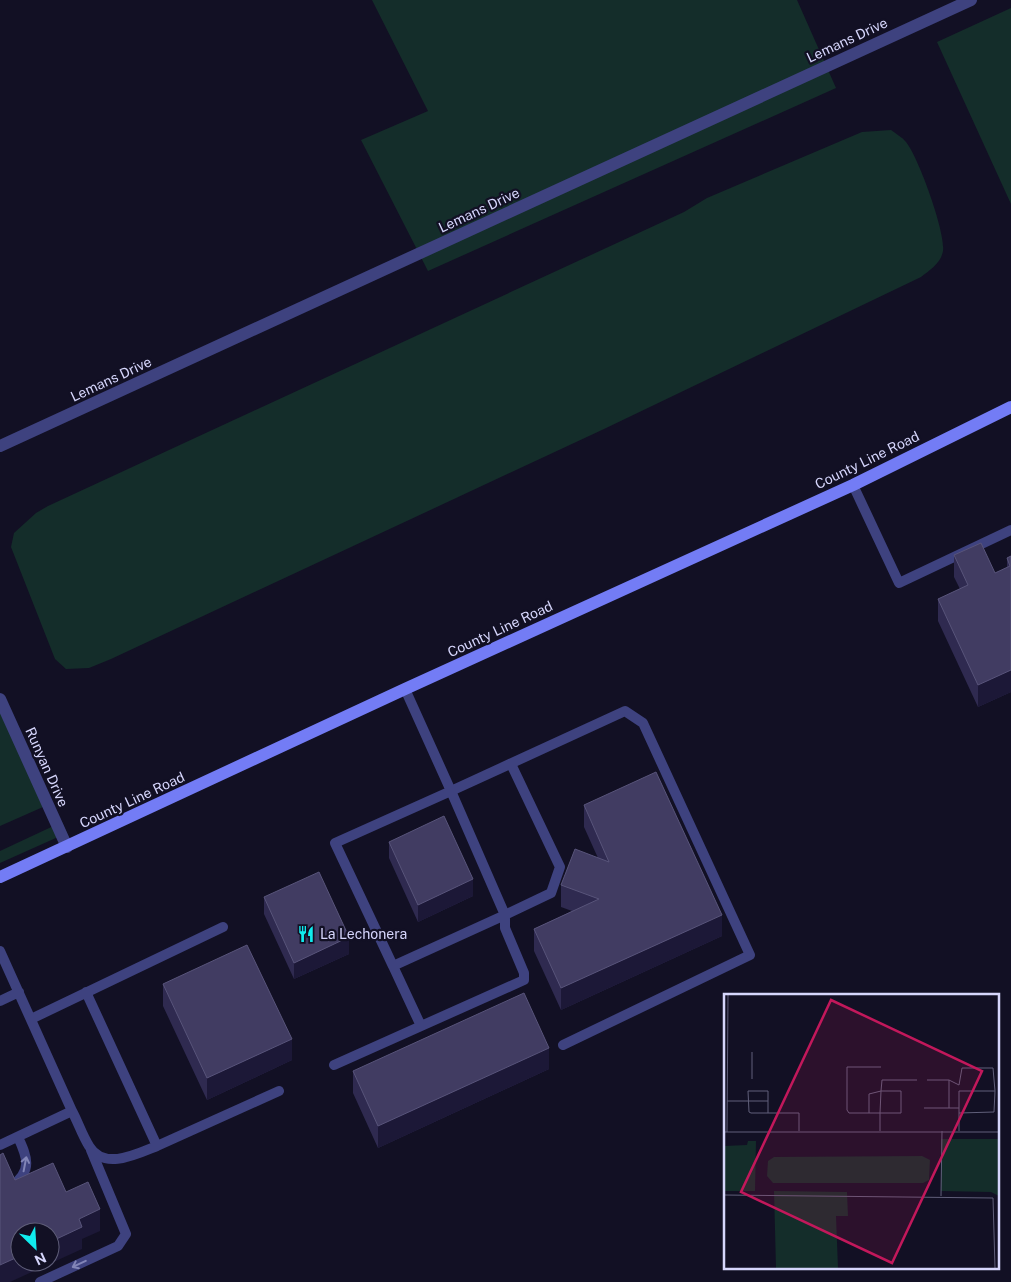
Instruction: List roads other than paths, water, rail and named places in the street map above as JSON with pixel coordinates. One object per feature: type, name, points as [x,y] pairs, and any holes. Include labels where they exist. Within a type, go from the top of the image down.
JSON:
[{"type":"main road","name":"County Line Road","points":[[0,877],[405,689],[852,485],[1011,407]]},
{"type":"street","name":"Lemans Drive","points":[[0,446],[971,0]]},
{"type":"street","name":"Runyan Drive","points":[[0,699],[67,847]]},
{"type":"lane","points":[[852,485],[899,583],[1011,530]]},
{"type":"lane","points":[[334,1065],[524,980],[524,973],[505,928],[505,915],[405,689]]},
{"type":"lane","points":[[421,1026],[335,843],[625,711],[643,723],[750,955],[563,1045]]},
{"type":"lane","points":[[393,966],[551,893],[560,867],[512,764]]},
{"type":"lane","points":[[31,1018],[222,927]]},
{"type":"lane","points":[[0,951],[90,1148],[126,1234],[118,1246],[40,1282]]},
{"type":"lane","points":[[0,1001],[19,992]]},
{"type":"lane","points":[[86,992],[157,1146]]},
{"type":"lane","points":[[90,1148],[103,1158],[129,1158],[279,1091]]},
{"type":"lane","points":[[0,1145],[72,1111]]},
{"type":"lane","points":[[9,1188],[19,1180],[26,1167],[26,1155],[18,1137]]},
{"type":"place","name":"La Lechonera","points":[[306,934]]}]
